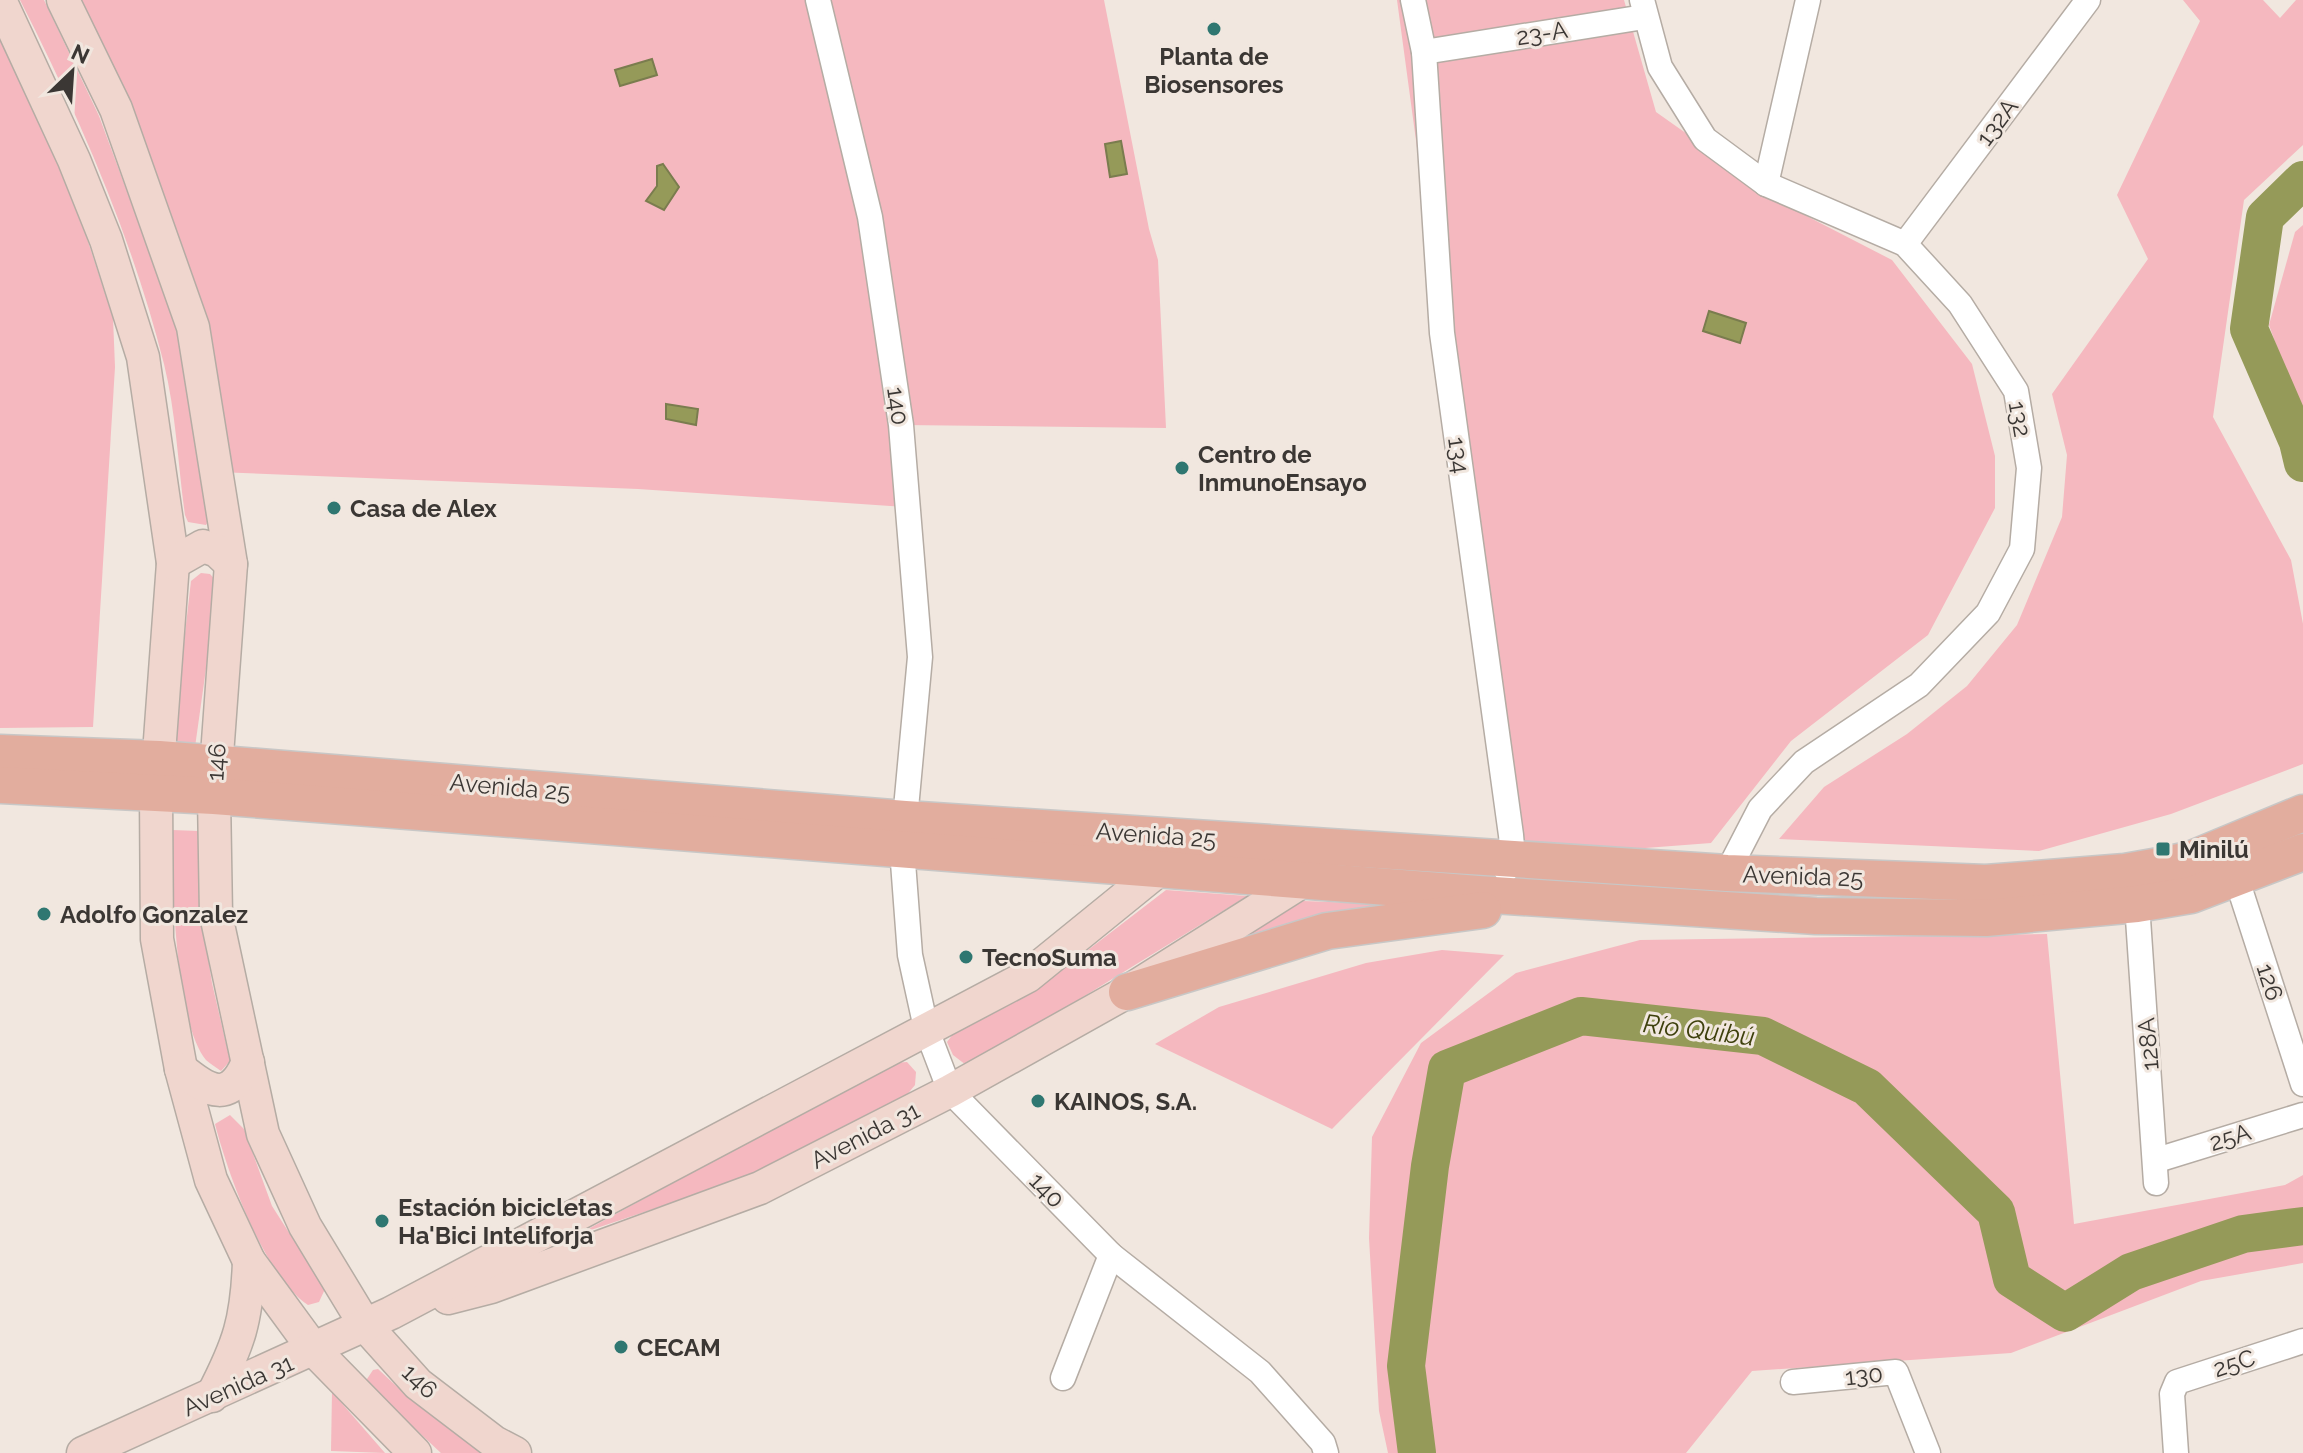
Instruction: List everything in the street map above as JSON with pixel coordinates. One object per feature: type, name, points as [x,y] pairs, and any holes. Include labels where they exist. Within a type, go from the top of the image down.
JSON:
[{"type":"main road","points":[[0,0],[74,160],[106,240],[143,357],[173,563],[158,776],[157,939],[181,1069],[211,1180],[249,1261],[315,1351],[415,1453]]},
{"type":"main road","name":"146","points":[[63,0],[116,109],[193,327],[231,564],[215,780],[216,915],[263,1134],[305,1226],[378,1319],[418,1384],[494,1442],[515,1453]]},
{"type":"main road","points":[[173,563],[203,546],[217,551],[231,564]]},
{"type":"main road","name":"Avenida 25","points":[[0,753],[158,776],[904,834],[1161,868],[1303,881],[1816,916],[1986,918],[2137,904],[2191,895],[2237,880],[2303,852]]},
{"type":"main road","name":"Avenida 25","points":[[0,785],[158,776]]},
{"type":"main road","name":"Avenida 25","points":[[904,834],[1218,839],[1727,873],[1986,883],[2125,872],[2192,859],[2303,813]]},
{"type":"main road","points":[[1161,868],[1218,839]]},
{"type":"main road","name":"Avenida 31","points":[[83,1453],[315,1351],[1028,976],[1161,868]]},
{"type":"main road","name":"Avenida 31","points":[[378,1319],[491,1287],[760,1188],[950,1091],[1127,992],[1303,881]]},
{"type":"main road","points":[[1127,992],[1327,931],[1474,910],[1645,904]]},
{"type":"main road","points":[[181,1069],[203,1087],[228,1089],[239,1084],[248,1062]]},
{"type":"main road","points":[[212,1396],[237,1347],[247,1310],[249,1261]]},
{"type":"street","name":"140","points":[[818,0],[870,217],[901,425],[920,657],[904,834],[910,955],[926,1028],[950,1091],[1111,1255],[1260,1372],[1323,1443],[1326,1453]]},
{"type":"street","name":"134","points":[[1413,0],[1424,52],[1442,333],[1513,858]]},
{"type":"street","points":[[1766,184],[1808,0]]},
{"type":"street","name":"132A","points":[[1905,244],[2088,0]]},
{"type":"street","name":"23-A","points":[[1424,52],[1643,8]]},
{"type":"street","name":"132","points":[[1643,8],[1660,67],[1705,139],[1766,184],[1905,244],[1960,304],[2016,391],[2029,468],[2022,549],[1988,613],[1919,685],[1804,762],[1760,809],[1727,873]]},
{"type":"street","points":[[1478,894],[1500,880],[1513,858]]},
{"type":"street","name":"126","points":[[2237,880],[2303,1084]]},
{"type":"street","name":"128A","points":[[2137,904],[2156,1172]]},
{"type":"street","name":"25A","points":[[2156,1172],[2303,1115]]},
{"type":"street","points":[[1063,1378],[1111,1255]]},
{"type":"street","name":"25C","points":[[2176,1453],[2172,1394],[2177,1382],[2303,1341]]},
{"type":"street","name":"130","points":[[1793,1382],[1896,1372],[1928,1453]]},
{"type":"shaded area","points":[[20,0],[44,0],[99,116],[178,329],[211,516],[206,525],[188,522],[185,515],[164,364],[120,224],[63,88]]},
{"type":"shaded area","points":[[63,0],[1104,0],[1149,229],[1158,260],[1166,428],[902,425],[905,507],[638,489],[217,472],[193,327]]},
{"type":"shaded area","points":[[1397,0],[1624,0],[1656,112],[1793,209],[1892,260],[1972,364],[1995,456],[1995,508],[1928,635],[1791,741],[1711,843],[1513,858]]},
{"type":"shaded area","points":[[2183,0],[2263,0],[2280,18],[2296,0],[2303,0],[2303,145],[2244,200],[2213,417],[2291,560],[2303,624],[2303,764],[2171,814],[2039,851],[1779,839],[1824,787],[1907,734],[1967,686],[2017,625],[2062,517],[2067,455],[2052,394],[2148,259],[2117,195],[2200,21]]},
{"type":"shaded area","points":[[0,23],[62,162],[113,318],[115,367],[93,727],[0,728]]},
{"type":"shaded area","points":[[652,59],[657,75],[620,86],[615,70]]},
{"type":"shaded area","points":[[1121,141],[1127,174],[1110,177],[1105,144]]},
{"type":"shaded area","points":[[663,164],[679,187],[664,210],[646,201],[657,186],[657,166]]},
{"type":"shaded area","points":[[2303,225],[2303,421],[2269,325],[2295,232]]},
{"type":"shaded area","points":[[1709,311],[1746,323],[1740,343],[1703,331]]},
{"type":"shaded area","points":[[666,404],[698,409],[696,425],[666,419]]},
{"type":"shaded area","points":[[201,573],[210,574],[218,583],[195,747],[177,745],[173,739],[191,581]]},
{"type":"shaded area","points":[[172,830],[199,831],[200,907],[212,983],[230,1061],[221,1071],[206,1060],[196,1042],[188,1015],[177,950]]},
{"type":"shaded area","points":[[1166,890],[1247,896],[979,1061],[966,1065],[953,1055],[947,1042],[956,1030],[1036,990]]},
{"type":"shaded area","points":[[1303,901],[1408,905],[1317,915],[1240,940]]},
{"type":"shaded area","points":[[2047,934],[2074,1224],[2285,1185],[2303,1175],[2303,1263],[2201,1281],[2011,1353],[1752,1371],[1686,1453],[1388,1453],[1379,1411],[1369,1238],[1372,1137],[1421,1043],[1516,973],[1640,940]]},
{"type":"shaded area","points":[[1442,950],[1504,955],[1332,1129],[1155,1044],[1219,1007],[1366,963]]},
{"type":"shaded area","points":[[907,1062],[916,1072],[915,1085],[901,1102],[748,1177],[579,1234],[894,1063]]},
{"type":"shaded area","points":[[230,1115],[244,1129],[272,1206],[325,1289],[319,1302],[308,1305],[292,1291],[277,1272],[250,1222],[215,1124]]},
{"type":"shaded area","points":[[378,1369],[407,1396],[483,1453],[441,1453],[365,1382],[373,1370]]},
{"type":"shaded area","points":[[332,1392],[385,1453],[331,1451]]},
{"type":"waterway","name":"Río Quibú","points":[[2303,180],[2265,217],[2249,329],[2298,442],[2303,463]]},
{"type":"waterway","name":"Río Quibú","points":[[1417,1453],[1406,1366],[1430,1166],[1447,1069],[1581,1016],[1763,1036],[1867,1087],[1996,1212],[2012,1279],[2065,1313],[2131,1272],[2243,1234],[2303,1226]]},
{"type":"place","name":"Planta de Biosensores","points":[[1214,29]]},
{"type":"place","name":"Centro de InmunoEnsayo","points":[[1182,468]]},
{"type":"place","name":"Casa de Alex","points":[[334,508]]},
{"type":"place","name":"Minilú","points":[[2163,849]]},
{"type":"place","name":"Adolfo Gonzalez","points":[[44,914]]},
{"type":"place","name":"TecnoSuma","points":[[966,957]]},
{"type":"place","name":"KAINOS, S.A.","points":[[1038,1101]]},
{"type":"place","name":"Estación bicicletas Ha'Bici Inteliforja","points":[[382,1221]]},
{"type":"place","name":"CECAM","points":[[621,1347]]}]
